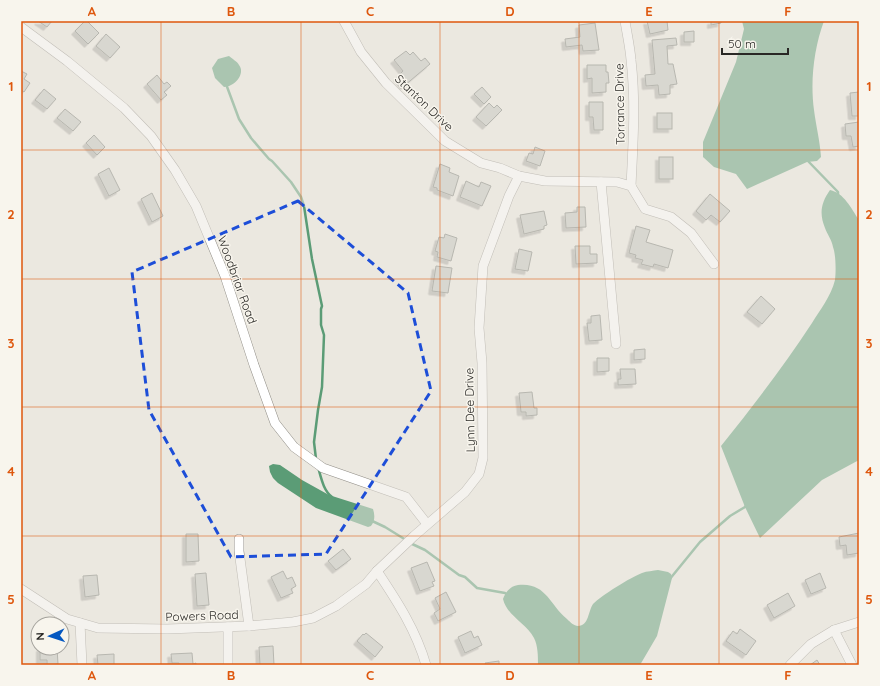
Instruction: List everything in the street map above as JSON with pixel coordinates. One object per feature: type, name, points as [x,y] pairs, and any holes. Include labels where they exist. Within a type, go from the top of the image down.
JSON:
[{"type":"street","name":"Stanton Drive","points":[[344,21],[361,52],[386,83],[445,141],[481,163],[500,168],[519,176],[545,181],[617,182],[631,186]]},
{"type":"street","name":"Torrance Drive","points":[[625,21],[631,58],[633,84],[634,134],[631,186]]},
{"type":"street","name":"Woodbriar Road","points":[[21,27],[67,61],[124,108],[150,136],[175,170],[196,206],[225,276],[254,365],[275,423],[294,447],[323,468],[406,497],[427,524]]},
{"type":"street","name":"Lynn Dee Drive","points":[[377,571],[427,524],[465,492],[472,485],[479,474],[483,458],[482,363],[479,328],[483,266],[519,176]]},
{"type":"street","points":[[602,182],[616,344]]},
{"type":"street","points":[[631,186],[645,209],[671,217],[691,233],[714,264]]},
{"type":"street","points":[[239,539],[239,551],[249,626]]},
{"type":"street","points":[[377,571],[409,622],[420,645],[426,665]]},
{"type":"street","name":"Powers Road","points":[[21,589],[66,619],[98,628],[132,629],[249,626],[294,622],[313,618],[336,606],[354,593],[366,584],[377,571]]},
{"type":"street","points":[[790,665],[811,644],[834,630],[859,622]]},
{"type":"street","points":[[80,623],[82,665]]},
{"type":"street","points":[[228,627],[228,665]]},
{"type":"street","points":[[834,630],[852,665]]},
{"type":"highlighted area","points":[[298,201],[408,293],[431,391],[326,554],[231,557],[149,410],[132,272]]},
{"type":"shaded area","points":[[742,21],[824,21],[815,53],[812,88],[821,157],[817,161],[807,162],[747,189],[736,174],[714,167],[703,157],[703,142],[736,62],[744,29]]},
{"type":"shaded area","points":[[229,56],[236,61],[241,69],[241,72],[238,79],[232,85],[224,87],[215,78],[212,68],[218,59]]},
{"type":"shaded area","points":[[830,190],[839,194],[843,198],[859,220],[859,460],[822,480],[760,538],[745,507],[721,446],[790,355],[831,292],[835,280],[835,254],[832,242],[822,218],[823,204]]},
{"type":"shaded area","points":[[273,464],[280,465],[302,480],[329,495],[373,509],[374,518],[371,526],[368,527],[316,508],[278,483],[273,478],[269,466]]},
{"type":"shaded area","points":[[658,570],[668,572],[671,574],[672,578],[657,636],[640,665],[538,665],[537,648],[534,638],[531,633],[508,610],[503,599],[508,590],[515,586],[527,585],[535,587],[546,595],[571,623],[578,626],[584,624],[591,607],[602,596],[637,575]]},
{"type":"building","points":[[38,21],[52,21],[47,27]]},
{"type":"building","points":[[85,21],[87,21],[99,33],[88,44],[75,31]]},
{"type":"building","points":[[647,21],[667,21],[668,30],[650,34]]},
{"type":"building","points":[[711,21],[721,21],[721,23],[711,25]]},
{"type":"building","points":[[595,23],[599,50],[583,51],[582,45],[566,47],[565,39],[580,37],[579,25]]},
{"type":"building","points":[[694,31],[694,42],[684,42],[684,32]]},
{"type":"building","points":[[106,34],[120,47],[110,58],[96,46]]},
{"type":"building","points":[[676,38],[677,45],[667,46],[668,64],[673,64],[677,84],[670,85],[670,94],[659,95],[658,85],[646,86],[645,75],[655,74],[652,40]]},
{"type":"building","points":[[406,51],[410,55],[413,52],[421,61],[425,58],[430,64],[404,86],[397,77],[403,71],[394,60]]},
{"type":"building","points":[[587,65],[606,65],[609,83],[606,83],[606,92],[592,93],[592,78],[587,79]]},
{"type":"building","points":[[21,71],[27,74],[24,79],[30,83],[24,92],[21,90]]},
{"type":"building","points":[[157,75],[164,84],[167,82],[171,86],[164,92],[167,95],[161,100],[147,84]]},
{"type":"building","points":[[482,87],[491,97],[484,104],[474,94]]},
{"type":"building","points":[[44,89],[56,99],[47,109],[35,100]]},
{"type":"building","points":[[859,92],[859,116],[852,116],[850,93]]},
{"type":"building","points":[[589,102],[603,102],[603,130],[594,130],[593,117],[589,117]]},
{"type":"building","points":[[489,103],[494,108],[497,105],[502,110],[486,126],[476,117]]},
{"type":"building","points":[[65,109],[81,122],[73,131],[57,118]]},
{"type":"building","points":[[657,113],[672,113],[672,129],[657,129]]},
{"type":"building","points":[[859,122],[859,146],[853,147],[851,136],[846,136],[845,124]]},
{"type":"building","points":[[94,135],[105,147],[97,155],[86,143]]},
{"type":"building","points":[[535,147],[545,151],[540,166],[526,161],[529,153],[533,154]]},
{"type":"building","points":[[659,157],[673,157],[673,179],[659,179]]},
{"type":"building","points":[[440,164],[450,168],[449,172],[459,176],[453,196],[433,187]]},
{"type":"building","points":[[109,168],[120,190],[109,196],[98,174]]},
{"type":"building","points":[[466,181],[479,187],[481,182],[491,186],[482,206],[460,197]]},
{"type":"building","points":[[152,193],[163,216],[152,222],[141,199]]},
{"type":"building","points":[[710,194],[730,211],[720,222],[711,215],[706,220],[696,211]]},
{"type":"building","points":[[577,207],[585,207],[586,227],[566,228],[565,213],[577,212]]},
{"type":"building","points":[[544,211],[547,225],[544,226],[544,229],[524,234],[520,215]]},
{"type":"building","points":[[636,226],[650,230],[646,242],[673,250],[668,268],[654,264],[653,267],[641,264],[643,260],[635,258],[636,255],[629,253]]},
{"type":"building","points":[[445,234],[457,238],[451,261],[437,257],[438,252],[435,251],[439,237],[444,238]]},
{"type":"building","points":[[575,246],[590,246],[590,254],[597,254],[597,263],[576,264]]},
{"type":"building","points":[[519,249],[532,252],[528,271],[515,269]]},
{"type":"building","points":[[436,266],[452,268],[448,293],[432,291]]},
{"type":"building","points":[[761,296],[775,309],[762,324],[747,312]]},
{"type":"building","points":[[600,315],[602,340],[589,341],[587,323],[591,323],[591,316]]},
{"type":"building","points":[[645,349],[645,359],[634,360],[634,350]]},
{"type":"building","points":[[597,358],[609,358],[609,371],[597,372]]},
{"type":"building","points":[[620,369],[635,369],[636,384],[618,385],[618,379],[621,379]]},
{"type":"building","points":[[532,392],[534,408],[537,408],[537,415],[526,416],[526,412],[521,412],[519,393]]},
{"type":"building","points":[[859,533],[859,553],[847,555],[846,545],[840,546],[839,537]]},
{"type":"building","points":[[186,534],[198,534],[199,561],[186,562]]},
{"type":"building","points":[[343,549],[351,559],[336,570],[328,561]]},
{"type":"building","points":[[427,562],[435,581],[432,582],[434,586],[420,591],[411,568]]},
{"type":"building","points":[[283,571],[287,579],[292,577],[296,586],[291,589],[293,593],[281,598],[271,577]]},
{"type":"building","points":[[206,573],[209,605],[197,606],[195,574]]},
{"type":"building","points":[[820,573],[826,588],[811,594],[805,580]]},
{"type":"building","points":[[97,575],[99,595],[85,597],[83,576]]},
{"type":"building","points":[[446,592],[456,612],[438,621],[434,613],[440,609],[435,598]]},
{"type":"building","points":[[788,593],[795,606],[774,618],[767,605]]},
{"type":"building","points":[[740,629],[756,641],[746,655],[726,641],[733,631],[737,634]]},
{"type":"building","points":[[471,631],[474,638],[478,636],[482,645],[465,653],[458,637]]},
{"type":"building","points":[[366,633],[383,647],[375,657],[357,641],[363,634],[364,635]]},
{"type":"building","points":[[273,646],[274,665],[260,665],[259,647]]},
{"type":"building","points":[[192,653],[193,664],[196,663],[196,665],[179,665],[179,663],[172,663],[171,654]]},
{"type":"building","points":[[114,654],[114,665],[98,665],[97,655]]},
{"type":"building","points":[[40,656],[58,656],[58,664],[47,665],[47,660],[40,660]]},
{"type":"building","points":[[817,660],[820,665],[810,665]]},
{"type":"building","points":[[499,661],[499,665],[486,665],[485,663]]},
{"type":"waterway","points":[[226,84],[239,119],[251,138],[291,182],[301,197],[304,206],[312,259],[322,306],[321,325],[324,335],[322,387],[314,442],[316,459]]},
{"type":"waterway","points":[[806,159],[838,192],[838,195]]},
{"type":"waterway","points":[[318,467],[324,487],[332,497]]},
{"type":"waterway","points":[[669,580],[700,542],[730,516],[745,507],[747,504]]},
{"type":"waterway","points":[[370,520],[406,540]]},
{"type":"waterway","points":[[410,543],[425,550],[459,575],[465,577],[477,588],[505,593],[508,595]]}]
